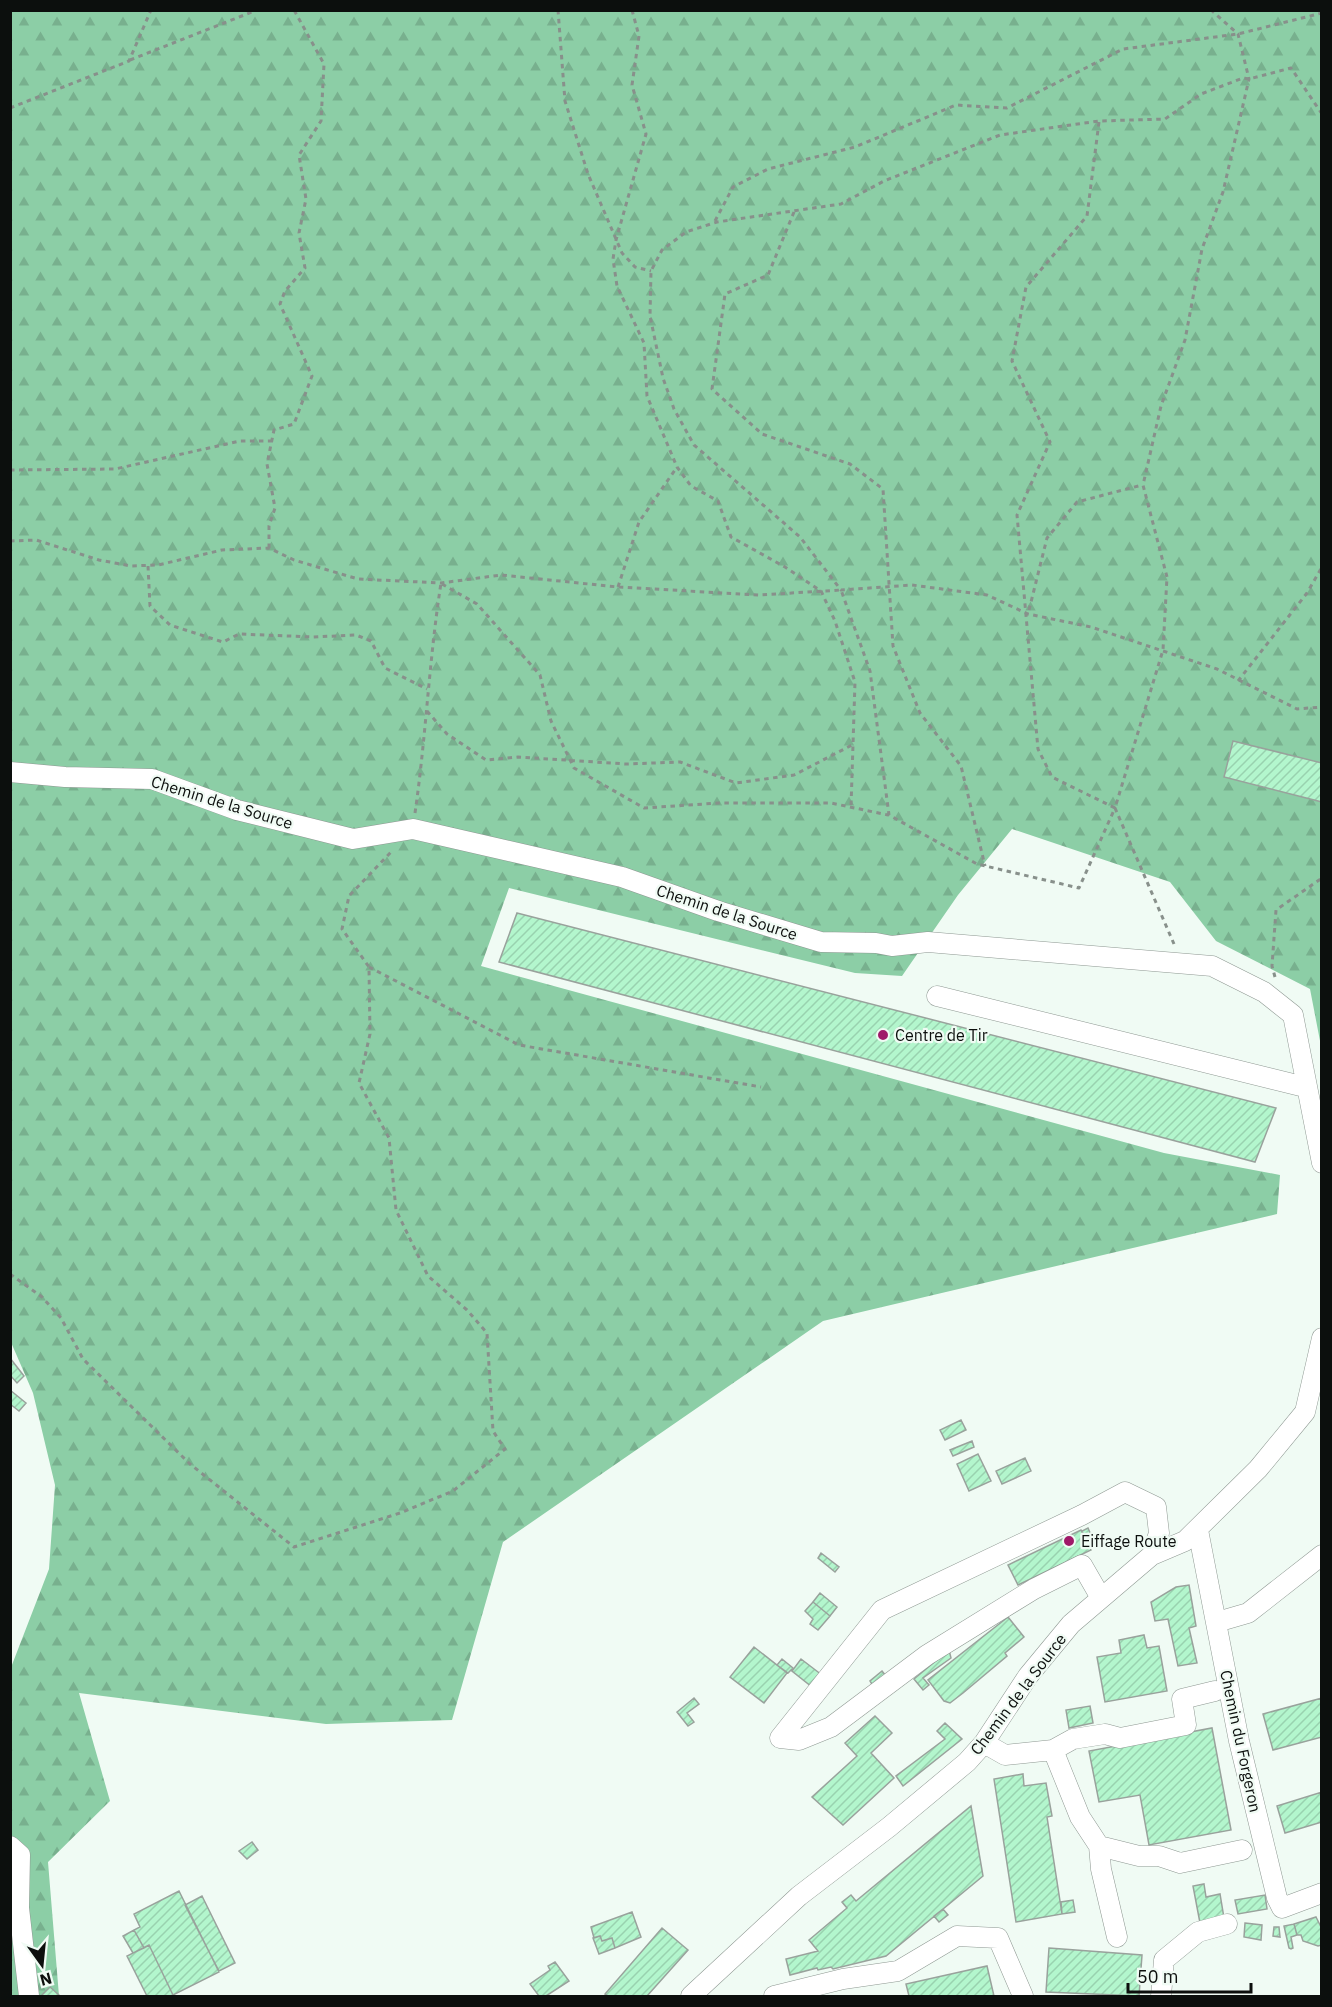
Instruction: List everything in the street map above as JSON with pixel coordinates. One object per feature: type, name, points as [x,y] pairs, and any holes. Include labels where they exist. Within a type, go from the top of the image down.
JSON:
[{"type":"street","name":"Chemin de la Source","points":[[10,772],[65,777],[152,778],[237,810],[353,839],[413,829],[622,877],[718,911],[821,942],[876,943],[892,946],[928,942],[1212,966],[1240,978],[1284,1008]]},
{"type":"street","points":[[937,996],[1305,1087]]},
{"type":"street","points":[[1284,1008],[1293,1015],[1305,1087],[1322,1163]]},
{"type":"street","name":"Chemin de la Source","points":[[691,1996],[799,1896],[889,1827],[967,1762],[984,1743],[1028,1676],[1071,1624],[1152,1555],[1185,1541],[1258,1469],[1305,1412],[1322,1338]]},
{"type":"street","points":[[1101,1598],[1082,1565],[1034,1589],[927,1655],[831,1727],[799,1740],[780,1738],[882,1611],[1125,1492],[1156,1507],[1159,1533],[1152,1555]]},
{"type":"street","name":"Chemin du Forgeron","points":[[1198,1530],[1239,1741],[1277,1898],[1282,1908],[1322,1893]]},
{"type":"street","points":[[1217,1622],[1248,1613],[1322,1555]]},
{"type":"street","points":[[984,1743],[1005,1755],[1053,1750],[1073,1739],[1105,1734],[1120,1738],[1186,1725],[1182,1699],[1215,1691]]},
{"type":"street","points":[[1053,1750],[1080,1816],[1099,1846],[1101,1869],[1117,1937]]},
{"type":"street","points":[[10,1846],[20,1855],[19,1908],[29,1996]]},
{"type":"street","points":[[1099,1846],[1139,1856],[1159,1856],[1180,1863],[1242,1850]]},
{"type":"street","points":[[1161,1996],[1164,1960],[1198,1932],[1227,1924]]},
{"type":"street","points":[[774,1996],[843,1979],[898,1971],[957,1936],[998,1938],[1023,1996]]},
{"type":"path","points":[[129,61],[151,10]]},
{"type":"path","points":[[10,108],[257,10]]},
{"type":"path","points":[[269,548],[269,526],[275,508],[267,464],[274,430],[294,424],[312,376],[280,304],[285,291],[305,268],[299,233],[306,199],[299,155],[321,121],[323,107],[324,64],[294,10]]},
{"type":"path","points":[[558,10],[565,101],[588,174],[616,240],[635,267],[651,271]]},
{"type":"path","points":[[632,10],[639,36],[632,85],[646,134],[616,240],[613,259],[617,286],[644,343],[647,396],[677,467],[691,486],[718,501],[730,537],[785,567],[821,591],[835,621],[855,682],[851,807]]},
{"type":"path","points":[[441,583],[477,604],[540,675],[551,721],[574,768],[644,808],[719,803],[831,803],[889,815],[977,864],[1079,888],[1115,808],[1163,650],[1167,577],[1143,485],[1161,406],[1185,340],[1202,249],[1223,192],[1249,79],[1238,34],[1211,10]]},
{"type":"path","points":[[714,223],[734,187],[768,169],[855,147],[956,105],[1007,108],[1123,49],[1238,34],[1322,12]]},
{"type":"path","points":[[889,815],[870,671],[841,590],[800,537],[694,445],[674,409],[663,378],[650,316],[651,271],[662,249],[686,232],[714,223],[841,204],[884,181],[1000,135],[1099,122],[1165,119],[1201,94],[1243,78],[1249,79],[1291,68],[1322,114]]},
{"type":"path","points":[[1099,122],[1087,216],[1026,287],[1012,361],[1050,442],[1017,515],[1028,615],[1038,749],[1052,777],[1115,808],[1182,964]]},
{"type":"path","points":[[794,212],[768,275],[725,294],[712,389],[762,434],[850,464],[883,489],[893,646],[920,712],[961,766],[985,866]]},
{"type":"path","points":[[10,470],[115,469],[240,441],[272,441]]},
{"type":"path","points":[[618,586],[639,522],[677,467]]},
{"type":"path","points":[[1028,615],[1047,538],[1077,502],[1143,485]]},
{"type":"path","points":[[10,541],[36,540],[99,560],[148,566],[222,550],[269,548],[294,560],[358,579],[441,583],[501,575],[759,596],[912,585],[987,595],[1028,615],[1091,627],[1217,669],[1238,682],[1297,709],[1322,707]]},
{"type":"path","points":[[148,566],[150,606],[170,625],[223,642],[239,634],[313,637],[356,635],[370,641],[385,668],[428,689]]},
{"type":"path","points":[[1238,682],[1307,593],[1322,567]]},
{"type":"path","points":[[441,583],[430,651],[427,711],[413,829],[348,896],[342,929],[369,967],[519,1045],[761,1087]]},
{"type":"path","points":[[427,711],[447,734],[486,760],[518,757],[626,764],[681,762],[736,783],[794,775],[852,745]]},
{"type":"path","points":[[1284,1008],[1272,966],[1276,910],[1322,878]]},
{"type":"path","points":[[10,1274],[42,1297],[62,1318],[83,1359],[190,1464],[294,1547],[399,1514],[453,1491],[505,1449],[493,1431],[488,1333],[467,1310],[428,1276],[396,1210],[389,1138],[359,1083],[370,1034],[369,967]]},
{"type":"green space","points":[[11,11],[1321,11],[1321,1046],[1310,989],[1216,941],[1170,882],[1012,829],[958,895],[902,976],[855,973],[509,888],[481,966],[1164,1153],[1280,1175],[1277,1214],[823,1321],[503,1542],[452,1720],[326,1724],[79,1693],[110,1801],[48,1862],[59,1996],[11,1996],[10,1670],[49,1569],[55,1485],[33,1393],[10,1340]]},
{"type":"building","points":[[1233,741],[1322,763],[1322,802],[1224,777]]},
{"type":"building","name":"Centre de Tir","points":[[517,913],[1276,1108],[1255,1162],[499,962]]},
{"type":"building","points":[[10,1358],[24,1376],[17,1383],[10,1375]]},
{"type":"building","points":[[10,1390],[26,1403],[19,1411],[10,1404]]},
{"type":"building","points":[[961,1420],[966,1430],[945,1440],[940,1430]]},
{"type":"building","points":[[972,1441],[974,1447],[953,1456],[950,1450]]},
{"type":"building","points":[[978,1454],[991,1481],[969,1491],[957,1464]]},
{"type":"building","points":[[1025,1458],[1031,1471],[1002,1484],[996,1471]]},
{"type":"building","points":[[1088,1528],[1094,1542],[1088,1545],[1082,1531]]},
{"type":"building","points":[[1081,1530],[1091,1550],[1018,1585],[1008,1565]]},
{"type":"building","points":[[821,1553],[839,1567],[835,1572],[818,1558]]},
{"type":"building","points":[[1189,1585],[1196,1626],[1189,1628],[1197,1663],[1178,1666],[1168,1619],[1155,1621],[1151,1602],[1176,1587]]},
{"type":"building","points":[[820,1593],[837,1607],[830,1616],[813,1602]]},
{"type":"building","points":[[813,1602],[830,1616],[818,1630],[810,1624],[813,1619],[805,1611]]},
{"type":"building","points":[[1008,1617],[1024,1637],[1005,1653],[1007,1656],[963,1693],[950,1703],[944,1701],[928,1680]]},
{"type":"building","points":[[1144,1635],[1147,1648],[1159,1646],[1167,1691],[1105,1702],[1097,1657],[1121,1653],[1119,1640]]},
{"type":"building","points":[[754,1647],[787,1673],[764,1703],[730,1677]]},
{"type":"building","points":[[949,1650],[951,1658],[923,1678],[929,1685],[923,1690],[914,1679]]},
{"type":"building","points":[[782,1659],[793,1668],[788,1673],[777,1665]]},
{"type":"building","points":[[801,1659],[822,1675],[812,1687],[792,1671]]},
{"type":"building","points":[[882,1671],[886,1676],[873,1686],[870,1681]]},
{"type":"building","points":[[694,1698],[699,1704],[687,1713],[694,1722],[688,1726],[677,1712]]},
{"type":"building","points":[[1322,1698],[1322,1737],[1273,1750],[1263,1714]]},
{"type":"building","points":[[1090,1706],[1093,1723],[1069,1728],[1066,1710]]},
{"type":"building","points":[[875,1716],[892,1733],[871,1753],[894,1778],[843,1825],[812,1797],[857,1756],[845,1743]]},
{"type":"building","points":[[945,1723],[962,1739],[903,1786],[896,1776],[945,1739],[937,1731]]},
{"type":"building","points":[[1212,1728],[1231,1830],[1149,1845],[1140,1795],[1099,1802],[1089,1751]]},
{"type":"building","points":[[1023,1774],[1024,1786],[1046,1783],[1052,1816],[1047,1817],[1062,1914],[1016,1922],[994,1779]]},
{"type":"building","points":[[1322,1792],[1322,1822],[1285,1833],[1277,1806]]},
{"type":"building","points":[[971,1806],[983,1876],[886,1956],[833,1969],[831,1967],[818,1970],[817,1968],[790,1975],[786,1959],[818,1951],[809,1940],[847,1908],[842,1902],[851,1895],[856,1901]]},
{"type":"building","points":[[252,1842],[258,1850],[247,1859],[239,1851]]},
{"type":"building","points":[[1204,1884],[1206,1897],[1220,1894],[1224,1918],[1200,1923],[1193,1886]]},
{"type":"building","points":[[179,1891],[219,1972],[173,1995],[149,1945],[144,1948],[134,1930],[140,1927],[134,1914]]},
{"type":"building","points":[[1265,1895],[1267,1909],[1238,1914],[1235,1900]]},
{"type":"building","points":[[202,1896],[235,1963],[219,1971],[185,1905]]},
{"type":"building","points":[[1073,1900],[1075,1912],[1062,1914],[1061,1902]]},
{"type":"building","points":[[943,1909],[948,1915],[939,1922],[934,1916]]},
{"type":"building","points":[[632,1912],[641,1937],[615,1948],[612,1938],[602,1941],[600,1936],[594,1938],[591,1927]]},
{"type":"building","points":[[1316,1917],[1322,1929],[1322,1945],[1318,1946],[1303,1941],[1301,1935],[1297,1935],[1294,1924]]},
{"type":"building","points":[[1245,1923],[1262,1925],[1261,1940],[1244,1937]]},
{"type":"building","points":[[1294,1924],[1297,1935],[1291,1937],[1293,1948],[1291,1949],[1284,1926]]},
{"type":"building","points":[[1274,1927],[1279,1927],[1280,1937],[1273,1936]]},
{"type":"building","points":[[662,1928],[688,1950],[647,1996],[608,1996],[605,1994]]},
{"type":"building","points":[[134,1930],[144,1948],[133,1953],[123,1936]]},
{"type":"building","points":[[600,1936],[602,1941],[612,1938],[615,1948],[599,1954],[593,1938]]},
{"type":"building","points":[[149,1945],[173,1995],[147,1996],[127,1956]]},
{"type":"building","points":[[1049,1948],[1142,1955],[1139,1996],[1046,1992]]},
{"type":"building","points":[[555,1962],[569,1981],[546,1996],[539,1996],[530,1984],[550,1970],[548,1966]]},
{"type":"building","points":[[987,1966],[994,1996],[909,1996],[906,1984]]},
{"type":"building","points":[[50,1987],[60,1996],[41,1996]]},
{"type":"place","name":"Centre de Tir","points":[[883,1035]]},
{"type":"place","name":"Eiffage Route","points":[[1069,1541]]}]
